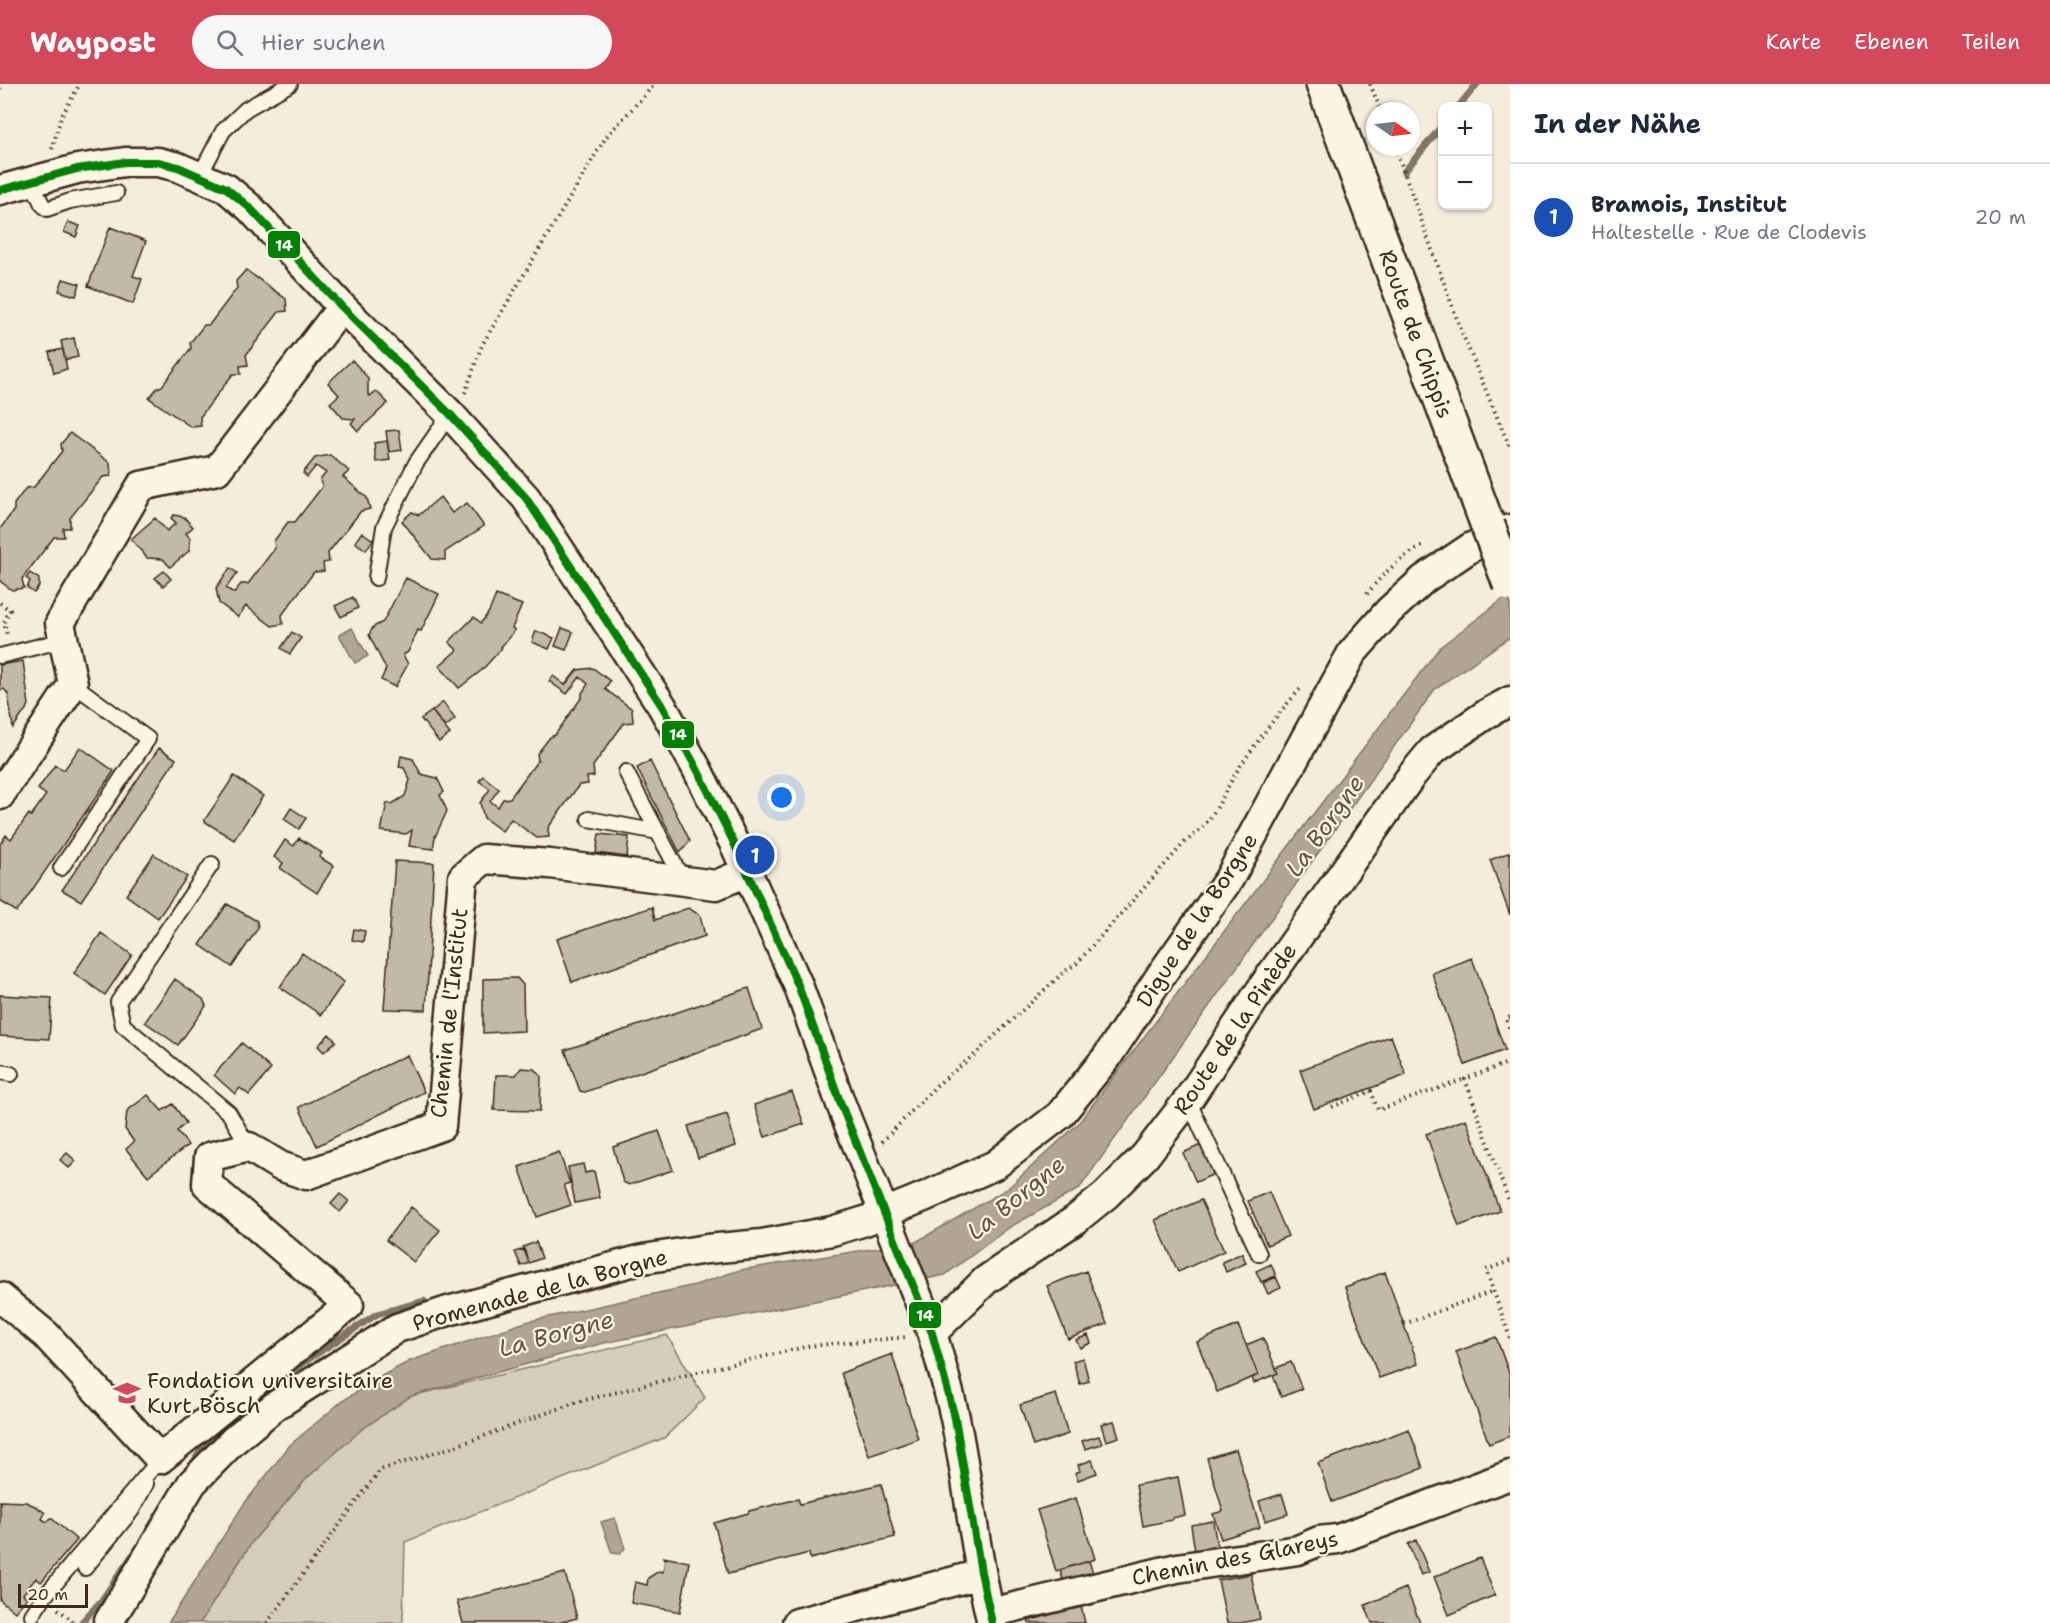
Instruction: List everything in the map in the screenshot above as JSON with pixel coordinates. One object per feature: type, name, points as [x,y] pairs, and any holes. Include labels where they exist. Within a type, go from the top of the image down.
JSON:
[{"type":"street","name":"Route de Chippis","points":[[1323,84],[1499,528],[1510,584]]},
{"type":"street","points":[[0,190],[77,169],[125,162],[158,162],[178,166],[226,188],[250,208],[342,307],[450,414],[526,498],[637,666],[697,769],[798,985],[863,1162],[932,1333],[955,1416],[981,1574],[991,1618]]},
{"type":"street","points":[[0,795],[73,684],[60,623],[141,486],[217,470],[342,307]]},
{"type":"street","name":"Digue de la Borgne","points":[[886,1216],[995,1165],[1060,1115],[1107,1057],[1163,972],[1229,879],[1352,653],[1389,611],[1424,579],[1499,528]]},
{"type":"street","name":"Route de la Pinède","points":[[932,1333],[986,1280],[1075,1220],[1106,1196],[1145,1156],[1188,1100],[1262,988],[1412,775],[1432,751],[1469,725],[1510,701]]},
{"type":"street","name":"Chemin de l'Institut","points":[[249,1147],[280,1167],[306,1175],[441,1126],[463,877],[484,859],[550,864],[716,885],[747,872]]},
{"type":"street","points":[[0,1297],[46,1335],[160,1459],[349,1305],[207,1184],[209,1157],[249,1147]]},
{"type":"street","name":"Promenade de la Borgne","points":[[108,1623],[192,1483],[234,1440],[275,1406],[397,1328],[448,1311],[643,1259],[706,1248],[762,1244],[832,1231],[886,1216]]},
{"type":"street","name":"Chemin des Glareys","points":[[991,1618],[1177,1568],[1298,1550],[1319,1541],[1338,1539],[1510,1475]]},
{"type":"street","points":[[796,1623],[981,1574]]},
{"type":"lane","points":[[200,175],[223,130],[246,109],[290,84]]},
{"type":"lane","points":[[43,179],[42,204],[47,209],[70,201],[116,193]]},
{"type":"lane","points":[[375,578],[384,526],[416,463],[450,414]]},
{"type":"lane","points":[[6,655],[64,640]]},
{"type":"lane","points":[[61,868],[148,739],[73,684]]},
{"type":"lane","points":[[626,772],[684,882]]},
{"type":"lane","points":[[589,819],[658,832]]},
{"type":"lane","points":[[213,864],[117,1002],[123,1025],[229,1113],[249,1147]]},
{"type":"lane","points":[[1188,1100],[1259,1254]]},
{"type":"lane","points":[[85,1568],[132,1510],[160,1459]]},
{"type":"lane","points":[[32,1615],[44,1597],[160,1459]]},
{"type":"path","points":[[0,89],[2,84]]},
{"type":"path","points":[[43,179],[61,117],[80,84]]},
{"type":"path","points":[[450,414],[464,396],[482,345],[606,137],[655,84]]},
{"type":"path","points":[[1370,84],[1377,102]]},
{"type":"path","points":[[1398,156],[1462,333],[1510,448]]},
{"type":"path","points":[[1364,597],[1384,572],[1426,544]]},
{"type":"path","points":[[0,603],[10,610],[4,622],[6,655]]},
{"type":"path","points":[[863,1162],[937,1085],[1077,963],[1185,842],[1202,830],[1212,818],[1238,769],[1286,705],[1306,683]]},
{"type":"path","points":[[1510,1017],[1506,1019],[1510,1031]]},
{"type":"path","points":[[1332,1107],[1371,1092],[1378,1110],[1510,1062]]},
{"type":"path","points":[[1465,1079],[1510,1204]]},
{"type":"path","points":[[1510,1261],[1486,1269],[1510,1338]]},
{"type":"path","points":[[1404,1324],[1494,1292]]},
{"type":"path","points":[[267,1623],[380,1470],[459,1445],[577,1402],[687,1374],[809,1346],[898,1339],[932,1333]]},
{"type":"shaded area","points":[[667,1335],[705,1398],[664,1438],[405,1542],[403,1620],[400,1623],[200,1623],[252,1542],[307,1478],[361,1430],[411,1396]]},
{"type":"water","name":"La Borgne","points":[[1510,594],[1510,637],[1435,689],[1079,1189],[1010,1227],[945,1275],[604,1343],[411,1396],[361,1430],[307,1478],[252,1542],[200,1623],[168,1623],[244,1504],[290,1445],[341,1402],[376,1379],[410,1361],[526,1322],[695,1285],[740,1270],[916,1242],[1007,1189],[1078,1124],[1440,647]]},
{"type":"water","points":[[352,628],[368,656],[355,663],[339,635]]},
{"type":"water","points":[[615,1518],[625,1548],[620,1554],[612,1553],[601,1522]]},
{"type":"building","points":[[68,222],[80,226],[76,237],[64,232]]},
{"type":"building","points":[[110,227],[146,241],[133,276],[142,279],[133,304],[88,286]]},
{"type":"building","points":[[246,270],[286,299],[287,311],[279,312],[246,355],[248,365],[240,366],[241,374],[233,374],[200,417],[201,426],[191,427],[149,398],[157,388],[162,386],[191,348],[190,343],[204,325],[209,325],[237,288],[236,281]]},
{"type":"building","points":[[63,279],[80,284],[76,296],[59,291]]},
{"type":"building","points":[[74,338],[78,357],[65,360],[61,341]]},
{"type":"building","points":[[63,349],[67,369],[54,373],[49,352]]},
{"type":"building","points":[[352,360],[368,378],[368,394],[370,396],[376,391],[388,403],[358,431],[351,423],[355,419],[343,418],[330,403],[339,395],[328,383]]},
{"type":"building","points":[[399,430],[402,450],[389,452],[386,431]]},
{"type":"building","points":[[70,433],[110,463],[111,476],[103,477],[70,518],[70,528],[63,528],[64,537],[54,537],[22,579],[24,588],[12,590],[0,581],[0,529],[26,488],[34,487],[62,451],[61,444]]},
{"type":"building","points":[[387,441],[390,460],[376,462],[374,443]]},
{"type":"building","points":[[330,455],[349,471],[343,477],[367,498],[370,509],[361,511],[328,553],[329,562],[323,563],[324,571],[314,572],[282,615],[283,624],[272,626],[246,606],[238,617],[219,603],[216,588],[230,568],[237,573],[226,588],[234,593],[241,584],[248,584],[275,548],[274,541],[288,522],[295,522],[322,487],[320,480],[326,473],[316,466],[307,477],[303,473],[315,458]]},
{"type":"building","points":[[440,497],[452,513],[467,503],[484,526],[445,552],[445,560],[432,559],[402,521],[412,512],[419,515]]},
{"type":"building","points":[[174,515],[184,517],[193,527],[186,533],[190,538],[189,551],[170,567],[163,559],[147,558],[131,539],[155,518],[167,531],[176,523],[171,518]]},
{"type":"building","points":[[362,532],[373,540],[366,550],[355,542]]},
{"type":"building","points":[[164,571],[171,579],[163,586],[155,578]]},
{"type":"building","points":[[30,573],[39,579],[39,586],[34,593],[27,588],[30,581],[26,578]]},
{"type":"building","points":[[406,578],[439,594],[421,631],[418,630],[408,652],[403,655],[408,664],[395,687],[381,680],[386,669],[369,635],[373,627],[383,622]]},
{"type":"building","points":[[496,595],[522,605],[512,628],[515,630],[482,670],[459,688],[439,666],[457,650],[449,642],[474,617],[481,623],[489,612]]},
{"type":"building","points":[[353,597],[358,608],[341,617],[335,606]]},
{"type":"building","points":[[562,628],[573,632],[566,650],[555,646]]},
{"type":"building","points":[[536,631],[554,638],[549,649],[532,642]]},
{"type":"building","points":[[292,632],[301,638],[290,654],[281,648]]},
{"type":"building","points":[[23,661],[29,705],[13,728],[8,694],[4,689],[0,690],[0,665]]},
{"type":"building","points":[[593,668],[610,681],[605,689],[632,709],[633,722],[624,723],[593,766],[594,776],[587,777],[588,784],[579,785],[548,828],[549,837],[537,838],[511,819],[502,831],[484,818],[480,803],[490,789],[479,781],[483,776],[499,789],[490,801],[498,807],[503,799],[510,798],[538,760],[537,754],[550,737],[555,735],[582,697],[588,684],[580,677],[567,694],[549,681],[553,676],[565,685],[577,670]]},
{"type":"building","points":[[443,702],[455,719],[445,727],[432,711]]},
{"type":"building","points":[[432,711],[450,734],[439,742],[421,719]]},
{"type":"building","points":[[80,747],[114,771],[17,912],[0,901],[0,844],[6,835],[11,839],[46,795],[38,789],[55,765],[64,770]]},
{"type":"building","points":[[159,748],[176,759],[81,901],[62,890]]},
{"type":"building","points":[[401,756],[413,759],[421,774],[437,778],[444,792],[440,795],[447,811],[435,837],[433,849],[409,846],[412,830],[406,834],[381,831],[387,803],[392,804],[405,796],[410,780],[404,768],[399,767]]},
{"type":"building","points":[[650,761],[690,841],[680,853],[637,768]]},
{"type":"building","points":[[234,776],[263,796],[234,840],[204,821]]},
{"type":"building","points":[[291,808],[306,818],[299,829],[284,819]]},
{"type":"building","points":[[599,834],[629,837],[627,857],[596,853]]},
{"type":"building","points":[[299,838],[322,853],[319,857],[334,866],[317,893],[280,868],[283,863],[274,857],[285,840],[294,846]]},
{"type":"building","points":[[1510,852],[1510,915],[1490,860]]},
{"type":"building","points":[[154,854],[187,877],[158,918],[126,895]]},
{"type":"building","points":[[395,861],[434,863],[426,1010],[384,1009]]},
{"type":"building","points":[[227,904],[257,921],[258,928],[232,967],[200,945]]},
{"type":"building","points":[[652,907],[655,920],[688,908],[700,915],[705,936],[572,982],[557,939]]},
{"type":"building","points":[[354,929],[365,931],[363,942],[352,940]]},
{"type":"building","points":[[101,933],[132,955],[105,995],[74,973]]},
{"type":"building","points":[[302,953],[344,982],[321,1015],[280,987]]},
{"type":"building","points":[[1472,958],[1505,1050],[1465,1065],[1432,973]]},
{"type":"building","points":[[517,978],[523,985],[524,1031],[483,1033],[483,979]]},
{"type":"building","points":[[175,979],[203,999],[206,1006],[178,1045],[145,1022]]},
{"type":"building","points":[[749,988],[762,1029],[585,1092],[580,1091],[565,1050]]},
{"type":"building","points":[[0,995],[52,998],[49,1039],[0,1036]]},
{"type":"building","points":[[329,1034],[336,1041],[324,1052],[318,1046]]},
{"type":"building","points":[[1391,1036],[1406,1075],[1314,1109],[1300,1070]]},
{"type":"building","points":[[242,1043],[271,1069],[249,1095],[240,1088],[235,1094],[214,1075]]},
{"type":"building","points":[[407,1055],[424,1092],[317,1146],[299,1107]]},
{"type":"building","points":[[521,1068],[534,1069],[541,1076],[540,1111],[494,1110],[496,1075],[516,1075]]},
{"type":"building","points":[[792,1092],[804,1124],[765,1137],[754,1105]]},
{"type":"building","points":[[148,1095],[162,1111],[173,1104],[186,1123],[177,1131],[188,1145],[148,1176],[126,1149],[134,1142],[125,1129],[127,1111]]},
{"type":"building","points":[[727,1114],[736,1146],[698,1158],[688,1126]]},
{"type":"building","points":[[1466,1119],[1500,1211],[1459,1226],[1426,1134]]},
{"type":"building","points":[[659,1131],[673,1170],[629,1185],[623,1182],[613,1147]]},
{"type":"building","points":[[1201,1145],[1214,1174],[1196,1182],[1183,1153]]},
{"type":"building","points":[[559,1152],[570,1183],[564,1185],[571,1205],[537,1217],[519,1167]]},
{"type":"building","points":[[67,1153],[76,1161],[69,1168],[60,1160]]},
{"type":"building","points":[[583,1164],[585,1173],[594,1171],[600,1198],[575,1203],[568,1167]]},
{"type":"building","points":[[1269,1192],[1288,1236],[1267,1245],[1248,1201]]},
{"type":"building","points":[[340,1194],[349,1201],[340,1212],[331,1204]]},
{"type":"building","points":[[1201,1200],[1224,1251],[1178,1272],[1155,1220]]},
{"type":"building","points":[[411,1207],[440,1230],[414,1262],[386,1240]]},
{"type":"building","points":[[536,1242],[542,1258],[529,1263],[523,1247]]},
{"type":"building","points":[[524,1249],[529,1263],[521,1266],[515,1252]]},
{"type":"building","points":[[1242,1253],[1246,1263],[1226,1272],[1222,1262]]},
{"type":"building","points":[[1271,1264],[1276,1276],[1261,1282],[1256,1271]]},
{"type":"building","points":[[1086,1271],[1107,1324],[1068,1339],[1047,1286]]},
{"type":"building","points":[[1385,1272],[1418,1364],[1379,1378],[1345,1287]]},
{"type":"building","points":[[1276,1277],[1281,1288],[1268,1294],[1263,1283]]},
{"type":"building","points":[[1238,1325],[1258,1375],[1217,1392],[1197,1342]]},
{"type":"building","points":[[1088,1335],[1091,1343],[1080,1348],[1076,1340]]},
{"type":"building","points":[[1496,1337],[1510,1376],[1510,1436],[1489,1444],[1456,1352]]},
{"type":"building","points":[[1263,1338],[1278,1373],[1254,1383],[1252,1378],[1258,1375],[1246,1345]]},
{"type":"building","points":[[892,1354],[918,1439],[869,1456],[841,1373]]},
{"type":"building","points":[[1083,1358],[1089,1381],[1080,1384],[1073,1361]]},
{"type":"building","points":[[1291,1362],[1302,1389],[1281,1397],[1273,1375],[1278,1373],[1276,1368]]},
{"type":"building","points":[[1056,1394],[1068,1434],[1033,1446],[1020,1405]]},
{"type":"building","points":[[1114,1421],[1119,1437],[1106,1441],[1101,1424]]},
{"type":"building","points":[[1409,1429],[1423,1468],[1332,1502],[1318,1463]]},
{"type":"building","points":[[1099,1436],[1102,1444],[1085,1449],[1082,1441]]},
{"type":"building","points":[[1236,1449],[1260,1527],[1221,1539],[1213,1514],[1223,1511],[1207,1458]]},
{"type":"building","points":[[1092,1460],[1097,1473],[1078,1480],[1075,1473],[1080,1471],[1078,1465]]},
{"type":"building","points":[[1178,1477],[1185,1515],[1143,1526],[1136,1485]]},
{"type":"building","points":[[881,1484],[895,1537],[810,1559],[809,1553],[728,1574],[714,1523],[749,1511],[798,1499],[800,1504]]},
{"type":"building","points":[[1282,1494],[1288,1514],[1265,1521],[1259,1501]]},
{"type":"building","points":[[1076,1498],[1095,1559],[1056,1571],[1037,1510]]},
{"type":"building","points":[[0,1501],[26,1502],[37,1507],[45,1513],[42,1519],[47,1522],[51,1518],[77,1540],[41,1582],[36,1578],[23,1594],[27,1598],[15,1612],[0,1600]]},
{"type":"building","points":[[1213,1521],[1217,1547],[1195,1551],[1191,1525]]},
{"type":"building","points":[[1416,1540],[1429,1572],[1421,1575],[1408,1544]]},
{"type":"building","points":[[663,1557],[689,1562],[680,1612],[631,1603],[635,1582],[647,1585],[648,1578],[659,1571],[663,1572],[665,1560]]},
{"type":"building","points":[[1480,1558],[1495,1595],[1449,1615],[1434,1577]]},
{"type":"building","points":[[1089,1561],[1093,1573],[1064,1583],[1060,1570]]},
{"type":"building","points":[[565,1573],[577,1618],[558,1623],[463,1623],[457,1601]]},
{"type":"building","points":[[1251,1574],[1260,1619],[1227,1623],[1218,1580]]},
{"type":"building","points":[[1406,1588],[1420,1623],[1372,1623],[1365,1605]]},
{"type":"building","points":[[1081,1606],[1085,1623],[1029,1623],[1028,1621]]},
{"type":"waterway","points":[[1462,102],[1477,84]]},
{"type":"waterway","points":[[1404,172],[1438,131]]},
{"type":"waterway","points":[[191,1466],[204,1446],[310,1358],[377,1314],[424,1301]]},
{"type":"waterway","points":[[81,1623],[102,1600],[132,1556]]},
{"type":"transit line","name":"14","points":[[0,190],[77,169],[125,162],[158,162],[178,167],[226,188],[250,208],[342,307],[450,414],[526,498],[662,706],[734,843],[798,985],[842,1107],[932,1333],[955,1418],[992,1623]]},
{"type":"place","name":"Bramois, Institut","points":[[755,855]]},
{"type":"place","name":"Fondation universitaire Kurt Bösch","points":[[127,1393]]}]
